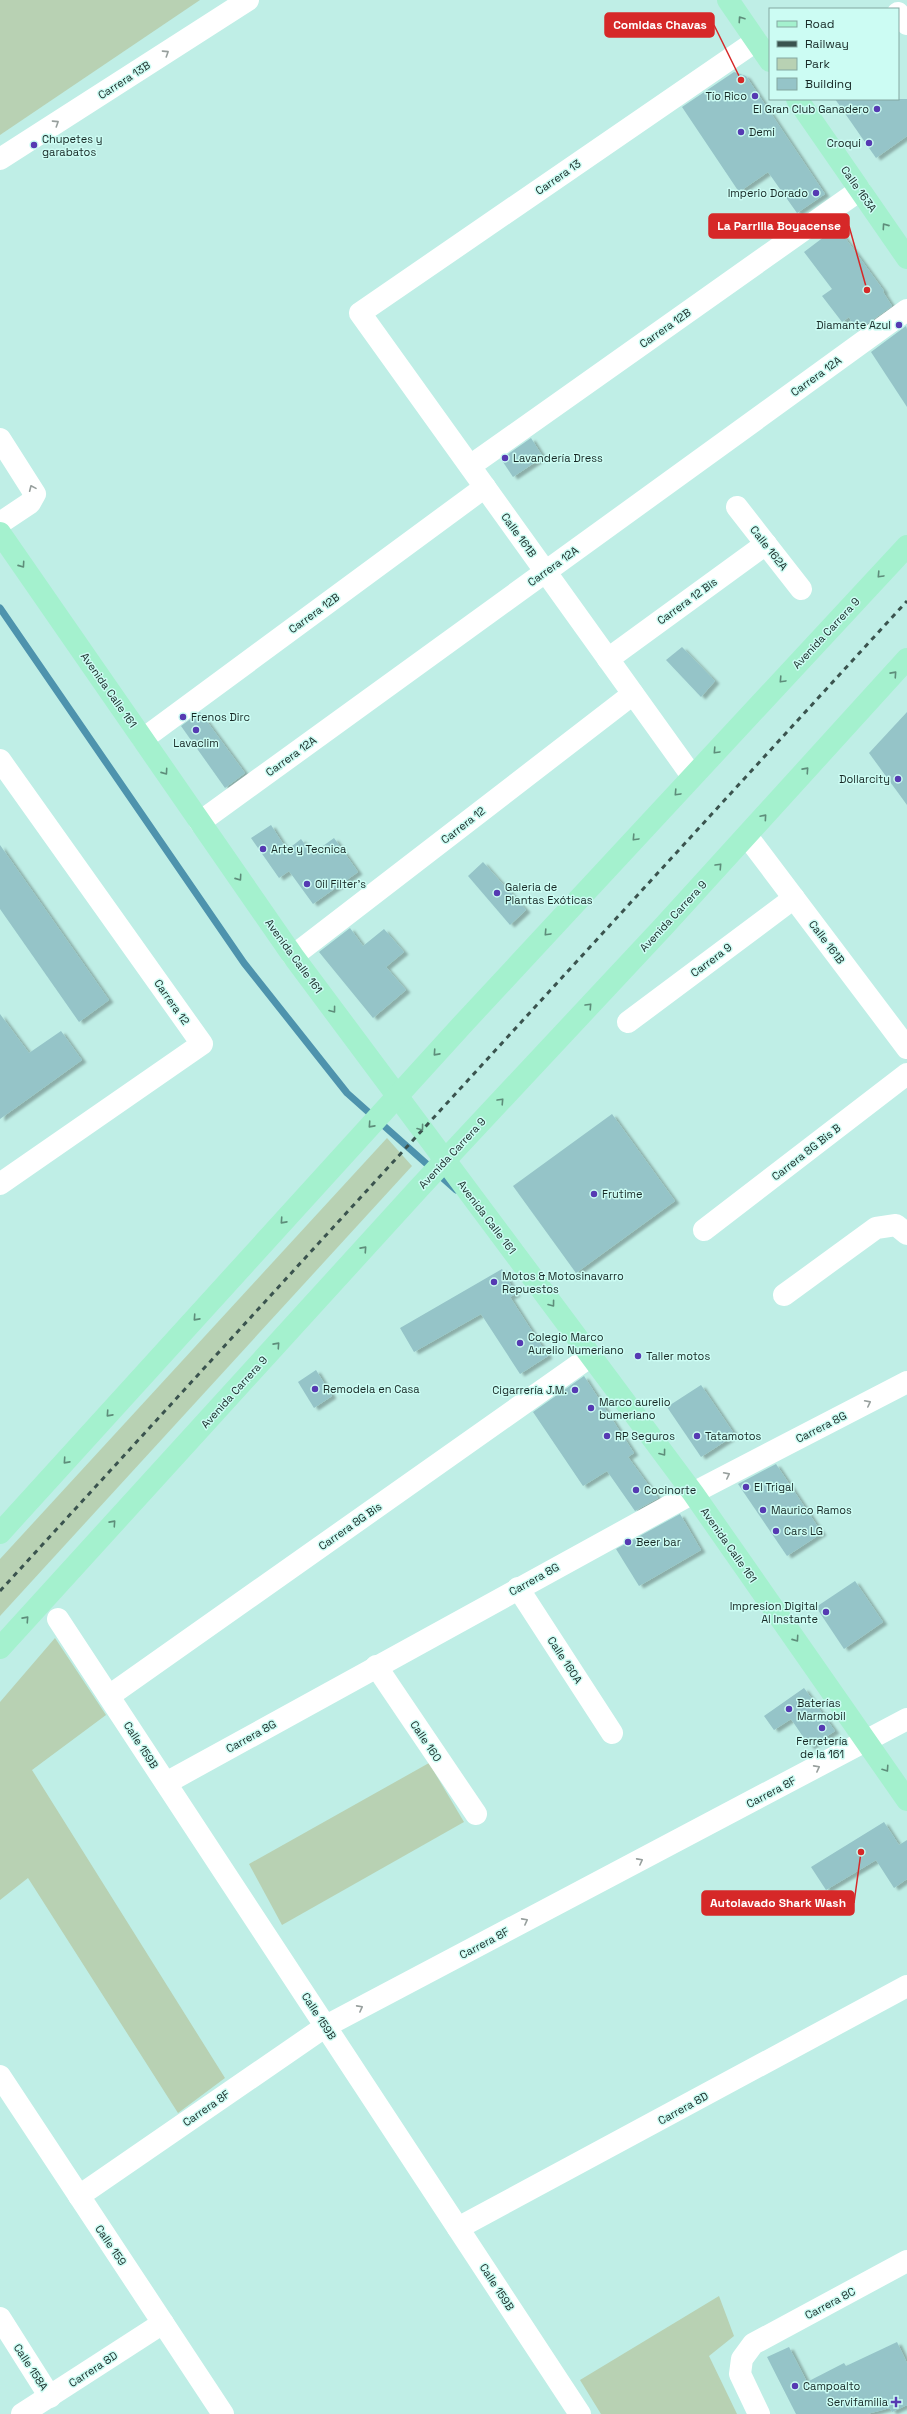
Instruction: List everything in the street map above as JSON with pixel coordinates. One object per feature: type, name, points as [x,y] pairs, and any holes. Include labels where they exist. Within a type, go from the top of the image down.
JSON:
[{"type":"main road","points":[[728,0],[769,59]]},
{"type":"main road","name":"Calle 163A","points":[[798,100],[906,255]]},
{"type":"main road","name":"Avenida Calle 161","points":[[0,533],[293,956],[693,1493],[907,1800]]},
{"type":"main road","name":"Avenida Carrera 9","points":[[0,1533],[397,1096],[692,776],[907,546]]},
{"type":"main road","name":"Avenida Carrera 9","points":[[0,1648],[445,1160],[747,836],[907,659]]},
{"type":"street","name":"Carrera 13B","points":[[0,159],[248,0]]},
{"type":"street","points":[[888,0],[894,8]]},
{"type":"street","points":[[899,14],[907,24]]},
{"type":"street","name":"Carrera 13","points":[[360,313],[756,41]]},
{"type":"street","name":"Carrera 12B","points":[[470,466],[860,190]]},
{"type":"street","name":"Carrera 12A","points":[[200,822],[907,310]]},
{"type":"street","name":"Calle 161B","points":[[360,313],[692,776]]},
{"type":"street","points":[[0,439],[35,494],[30,503],[0,523]]},
{"type":"street","name":"Carrera 12B","points":[[143,740],[485,487]]},
{"type":"street","name":"Calle 162A","points":[[737,507],[801,589]]},
{"type":"street","name":"Carrera 12 Bis","points":[[608,659],[766,544]]},
{"type":"street","name":"Carrera 12","points":[[293,956],[633,694]]},
{"type":"street","name":"Carrera 12","points":[[0,760],[202,1044],[0,1184]]},
{"type":"street","name":"Calle 161B","points":[[747,836],[907,1048]]},
{"type":"street","name":"Carrera 9","points":[[628,1022],[794,898]]},
{"type":"street","name":"Carrera 8G Bis B","points":[[704,1230],[907,1074]]},
{"type":"street","points":[[784,1295],[876,1228],[896,1225],[907,1234]]},
{"type":"street","name":"Carrera 8G Bis","points":[[109,1696],[591,1356]]},
{"type":"street","name":"Carrera 8G","points":[[166,1783],[376,1666],[693,1493],[907,1382]]},
{"type":"street","name":"Calle 160A","points":[[518,1588],[612,1733]]},
{"type":"street","name":"Calle 159B","points":[[58,1618],[580,2414]]},
{"type":"street","name":"Calle 160","points":[[376,1666],[476,1814]]},
{"type":"street","name":"Carrera 8F","points":[[79,2196],[326,2026],[907,1719]]},
{"type":"street","name":"Carrera 8D","points":[[458,2228],[907,1986]]},
{"type":"street","name":"Calle 159","points":[[0,2076],[223,2414]]},
{"type":"street","name":"Carrera 8C","points":[[759,2414],[740,2374],[742,2359],[753,2344],[907,2261]]},
{"type":"street","name":"Calle 158A","points":[[0,2318],[50,2397]]},
{"type":"street","name":"Carrera 8D","points":[[22,2414],[163,2324]]},
{"type":"green space","points":[[0,0],[200,0],[0,135]]},
{"type":"green space","points":[[387,1138],[412,1166],[0,1616],[0,1559]]},
{"type":"green space","points":[[55,1638],[106,1715],[32,1770],[225,2078],[178,2113],[28,1878],[0,1900],[0,1702]]},
{"type":"green space","points":[[429,1763],[464,1822],[282,1925],[249,1864]]},
{"type":"green space","points":[[719,2296],[734,2336],[709,2356],[737,2414],[601,2414],[580,2380]]},
{"type":"building","points":[[734,72],[746,76],[825,194],[797,213],[768,172],[739,192],[682,107]]},
{"type":"building","points":[[907,99],[907,136],[876,158],[836,100]]},
{"type":"building","points":[[837,227],[884,291],[883,292],[892,306],[857,331],[849,317],[842,322],[822,296],[832,289],[804,252]]},
{"type":"building","points":[[906,326],[907,329],[907,407],[871,352]]},
{"type":"building","points":[[531,438],[543,457],[513,477],[501,459]]},
{"type":"building","points":[[682,647],[715,681],[701,697],[666,660]]},
{"type":"building","points":[[200,712],[245,773],[225,788],[181,726]]},
{"type":"building","name":"Dollarcity","points":[[907,712],[907,805],[869,753]]},
{"type":"building","points":[[271,825],[287,850],[301,839],[312,854],[334,838],[358,872],[313,904],[289,871],[279,878],[251,838]]},
{"type":"building","points":[[0,845],[109,1000],[79,1022],[0,909]]},
{"type":"building","name":"Galeria de Plantas Exóticas","points":[[483,862],[526,910],[510,925],[468,876]]},
{"type":"building","points":[[350,928],[363,946],[384,929],[404,952],[386,967],[406,990],[373,1018],[319,952]]},
{"type":"building","points":[[0,1014],[29,1053],[61,1031],[82,1060],[0,1119]]},
{"type":"building","name":"Frutime","points":[[612,1114],[675,1201],[576,1273],[513,1186]]},
{"type":"building","points":[[502,1269],[516,1294],[510,1297],[548,1356],[520,1374],[481,1314],[414,1352],[400,1328]]},
{"type":"building","name":"Remodela en Casa","points":[[316,1370],[332,1396],[314,1408],[298,1382]]},
{"type":"building","points":[[584,1376],[634,1453],[628,1457],[658,1498],[635,1511],[607,1471],[583,1486],[533,1412]]},
{"type":"building","points":[[701,1385],[735,1435],[701,1457],[667,1407]]},
{"type":"building","points":[[776,1464],[822,1533],[787,1556],[738,1484]]},
{"type":"building","points":[[680,1514],[701,1550],[639,1586],[616,1549]]},
{"type":"building","points":[[855,1581],[883,1622],[844,1649],[816,1607]]},
{"type":"building","points":[[804,1688],[835,1731],[810,1747],[791,1719],[774,1730],[764,1716]]},
{"type":"building","points":[[884,1822],[899,1845],[907,1840],[907,1879],[894,1888],[876,1860],[826,1890],[811,1867]]},
{"type":"building","points":[[897,2342],[907,2363],[907,2405],[892,2412],[890,2408],[867,2414],[796,2414],[767,2357],[789,2347],[807,2382],[844,2363],[846,2366]]},
{"type":"waterway","points":[[0,608],[244,963],[347,1093],[456,1190]]},
{"type":"railway","points":[[0,1591],[907,601]]},
{"type":"place","name":"Comidas Chavas","points":[[741,80]]},
{"type":"place","name":"Tío Rico","points":[[755,96]]},
{"type":"place","name":"El Gran Club Ganadero","points":[[877,109]]},
{"type":"place","name":"Demi","points":[[741,132]]},
{"type":"place","name":"Croqui","points":[[869,143]]},
{"type":"place","name":"Chupetes y garabatos","points":[[34,145]]},
{"type":"place","name":"Imperio Dorado","points":[[816,193]]},
{"type":"place","name":"La Parrilla Boyacense","points":[[867,290]]},
{"type":"place","name":"Diamante Azul","points":[[899,325]]},
{"type":"place","name":"Lavandería Dress","points":[[505,458]]},
{"type":"place","name":"Frenos Dirc","points":[[183,717]]},
{"type":"place","name":"Lavaclim","points":[[196,730]]},
{"type":"place","name":"Dollarcity","points":[[898,779]]},
{"type":"place","name":"Arte y Tecnica","points":[[263,849]]},
{"type":"place","name":"Oil Filter's","points":[[307,884]]},
{"type":"place","name":"Galeria de Plantas Exóticas","points":[[497,893]]},
{"type":"place","name":"Frutime","points":[[594,1194]]},
{"type":"place","name":"Motos & Motosinavarro Repuestos","points":[[494,1282]]},
{"type":"place","name":"Colegio Marco Aurelio Numeriano","points":[[520,1343]]},
{"type":"place","name":"Taller motos","points":[[638,1356]]},
{"type":"place","name":"Remodela en Casa","points":[[315,1389]]},
{"type":"place","name":"Cigarrería J.M.","points":[[575,1390]]},
{"type":"place","name":"Marco aurelio bumeriano","points":[[591,1408]]},
{"type":"place","name":"RP Seguros","points":[[607,1436]]},
{"type":"place","name":"Tatamotos","points":[[697,1436]]},
{"type":"place","name":"El Trigal","points":[[746,1487]]},
{"type":"place","name":"Cocinorte","points":[[636,1490]]},
{"type":"place","name":"Maurico Ramos","points":[[763,1510]]},
{"type":"place","name":"Cars LG","points":[[776,1531]]},
{"type":"place","name":"Beer bar","points":[[628,1542]]},
{"type":"place","name":"Impresion Digital Al Instante","points":[[826,1612]]},
{"type":"place","name":"Baterías Marmobil","points":[[789,1709]]},
{"type":"place","name":"Ferretería de la 161","points":[[822,1728]]},
{"type":"place","name":"Autolavado Shark Wash","points":[[861,1852]]},
{"type":"place","name":"Campoalto","points":[[795,2386]]},
{"type":"place","name":"Servifamilia","points":[[896,2402]]}]
